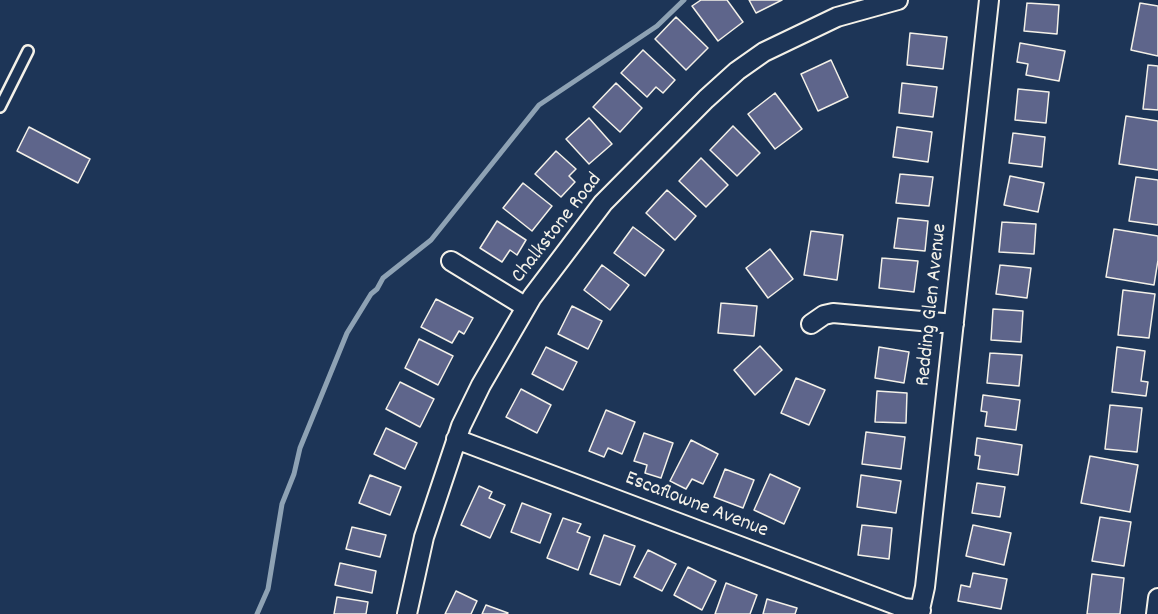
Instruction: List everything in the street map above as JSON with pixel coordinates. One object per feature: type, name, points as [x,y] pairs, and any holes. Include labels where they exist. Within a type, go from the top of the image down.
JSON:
[{"type":"street","name":"Chalkstone Road","points":[[407,614],[424,537],[456,439],[481,385],[526,307],[603,203],[737,71],[764,52],[814,26],[898,0]]},
{"type":"street","name":"Redding Glen Avenue","points":[[920,612],[925,587],[989,0]]},
{"type":"street","points":[[451,261],[526,307]]},
{"type":"street","points":[[811,324],[824,315],[833,314],[954,324]]},
{"type":"street","name":"Escaflowne Avenue","points":[[456,439],[904,608],[920,612]]},
{"type":"street","points":[[1156,614],[1158,598]]},
{"type":"lane","points":[[0,107],[28,51]]},
{"type":"building","points":[[701,0],[727,0],[743,22],[718,41],[692,6]]},
{"type":"building","points":[[749,0],[782,0],[756,13]]},
{"type":"building","points":[[1027,3],[1059,5],[1057,34],[1024,31]]},
{"type":"building","points":[[1140,3],[1158,6],[1158,56],[1131,50]]},
{"type":"building","points":[[676,17],[708,48],[686,70],[655,39]]},
{"type":"building","points":[[910,33],[947,37],[943,69],[907,65]]},
{"type":"building","points":[[1020,43],[1065,51],[1059,81],[1026,75],[1028,64],[1017,62]]},
{"type":"building","points":[[643,50],[675,80],[663,93],[656,87],[647,97],[621,73]]},
{"type":"building","points":[[831,60],[848,97],[818,111],[801,74]]},
{"type":"building","points":[[1148,65],[1158,66],[1158,110],[1143,109]]},
{"type":"building","points":[[616,83],[642,108],[620,132],[593,107]]},
{"type":"building","points":[[902,83],[937,87],[933,117],[899,113]]},
{"type":"building","points":[[1018,89],[1049,92],[1046,123],[1015,120]]},
{"type":"building","points":[[775,93],[802,129],[775,149],[748,114]]},
{"type":"building","points":[[1126,116],[1158,121],[1158,170],[1119,164]]},
{"type":"building","points":[[589,118],[612,144],[589,164],[566,139]]},
{"type":"building","points":[[733,126],[760,153],[737,176],[710,150]]},
{"type":"building","points":[[29,127],[90,159],[78,183],[17,151]]},
{"type":"building","points":[[897,127],[932,132],[928,162],[893,157]]},
{"type":"building","points":[[1013,133],[1045,137],[1042,167],[1009,163]]},
{"type":"building","points":[[556,151],[576,169],[569,176],[575,182],[561,197],[535,174]]},
{"type":"building","points":[[701,158],[728,185],[706,207],[679,181]]},
{"type":"building","points":[[900,174],[933,177],[929,206],[896,203]]},
{"type":"building","points":[[1010,176],[1044,183],[1038,212],[1004,205]]},
{"type":"building","points":[[1136,177],[1158,180],[1158,225],[1129,221]]},
{"type":"building","points":[[523,183],[552,206],[532,231],[503,208]]},
{"type":"building","points":[[667,190],[696,216],[675,240],[646,213]]},
{"type":"building","points":[[898,218],[928,221],[925,251],[894,248]]},
{"type":"building","points":[[497,221],[526,240],[517,255],[510,250],[502,262],[480,248]]},
{"type":"building","points":[[1002,222],[1036,224],[1034,254],[999,252]]},
{"type":"building","points":[[633,227],[664,250],[645,276],[614,253]]},
{"type":"building","points":[[1114,229],[1158,236],[1158,260],[1154,285],[1106,277]]},
{"type":"building","points":[[811,231],[843,235],[837,280],[804,275]]},
{"type":"building","points":[[770,249],[793,279],[768,298],[746,268]]},
{"type":"building","points":[[882,258],[918,261],[914,292],[879,288]]},
{"type":"building","points":[[602,265],[629,285],[610,310],[584,290]]},
{"type":"building","points":[[1000,265],[1031,268],[1027,298],[996,294]]},
{"type":"building","points":[[1123,290],[1155,294],[1149,338],[1118,335]]},
{"type":"building","points":[[436,299],[473,318],[464,334],[459,331],[452,343],[421,327]]},
{"type":"building","points":[[721,303],[757,306],[754,336],[718,333]]},
{"type":"building","points":[[572,306],[602,321],[588,349],[558,334]]},
{"type":"building","points":[[993,309],[1023,311],[1021,342],[991,340]]},
{"type":"building","points":[[419,339],[453,356],[438,385],[405,368]]},
{"type":"building","points":[[760,346],[782,370],[755,395],[734,370]]},
{"type":"building","points":[[546,347],[577,362],[563,390],[532,374]]},
{"type":"building","points":[[879,347],[909,352],[904,383],[875,378]]},
{"type":"building","points":[[1117,347],[1145,351],[1141,381],[1148,382],[1146,396],[1112,392]]},
{"type":"building","points":[[990,353],[1022,355],[1019,386],[987,383]]},
{"type":"building","points":[[796,378],[825,390],[809,425],[781,413]]},
{"type":"building","points":[[400,382],[434,399],[420,427],[386,409]]},
{"type":"building","points":[[521,389],[551,405],[537,433],[506,417]]},
{"type":"building","points":[[877,391],[907,393],[906,423],[875,422]]},
{"type":"building","points":[[983,395],[1020,400],[1016,430],[985,426],[987,412],[981,411]]},
{"type":"building","points":[[1110,405],[1142,408],[1137,452],[1105,449]]},
{"type":"building","points":[[606,410],[635,422],[622,454],[608,448],[604,457],[589,451]]},
{"type":"building","points":[[386,428],[417,443],[405,469],[374,454]]},
{"type":"building","points":[[866,432],[905,437],[901,469],[862,464]]},
{"type":"building","points":[[644,433],[673,443],[661,478],[645,473],[647,465],[634,461]]},
{"type":"building","points":[[977,438],[1022,445],[1018,475],[978,469],[980,456],[975,455]]},
{"type":"building","points":[[691,440],[718,454],[703,484],[692,479],[686,489],[670,481]]},
{"type":"building","points":[[1090,456],[1138,465],[1130,512],[1081,503]]},
{"type":"building","points":[[725,469],[754,480],[743,508],[714,497]]},
{"type":"building","points":[[770,474],[800,488],[784,524],[754,510]]},
{"type":"building","points":[[370,475],[401,487],[390,515],[359,503]]},
{"type":"building","points":[[861,475],[901,481],[896,513],[857,507]]},
{"type":"building","points":[[977,483],[1005,487],[1000,517],[972,513]]},
{"type":"building","points":[[479,486],[492,492],[489,498],[505,505],[490,538],[461,525]]},
{"type":"building","points":[[522,503],[551,514],[540,543],[511,532]]},
{"type":"building","points":[[1100,517],[1131,522],[1124,566],[1092,561]]},
{"type":"building","points":[[563,518],[581,524],[577,532],[590,537],[578,570],[547,558]]},
{"type":"building","points":[[862,525],[892,528],[889,559],[858,555]]},
{"type":"building","points":[[973,525],[1011,533],[1004,565],[966,556]]},
{"type":"building","points":[[352,527],[386,535],[380,557],[346,549]]},
{"type":"building","points":[[604,535],[635,546],[620,585],[590,574]]},
{"type":"building","points":[[648,550],[676,564],[662,591],[634,577]]},
{"type":"building","points":[[340,563],[376,571],[372,593],[335,585]]},
{"type":"building","points":[[688,567],[716,581],[702,610],[674,595]]},
{"type":"building","points":[[973,573],[1007,579],[1001,609],[958,601],[961,585],[970,587]]},
{"type":"building","points":[[1092,574],[1124,578],[1120,614],[1087,614]]},
{"type":"building","points":[[726,583],[757,595],[750,614],[715,614]]},
{"type":"building","points":[[456,591],[477,601],[471,614],[445,614]]},
{"type":"building","points":[[337,597],[368,602],[366,614],[334,614]]},
{"type":"building","points":[[767,599],[797,608],[795,614],[763,614]]},
{"type":"building","points":[[486,605],[508,613],[482,614]]},
{"type":"waterway","points":[[257,614],[268,589],[282,504],[294,474],[300,448],[347,333],[371,294],[383,278],[431,240],[539,105],[657,26],[684,0]]}]
